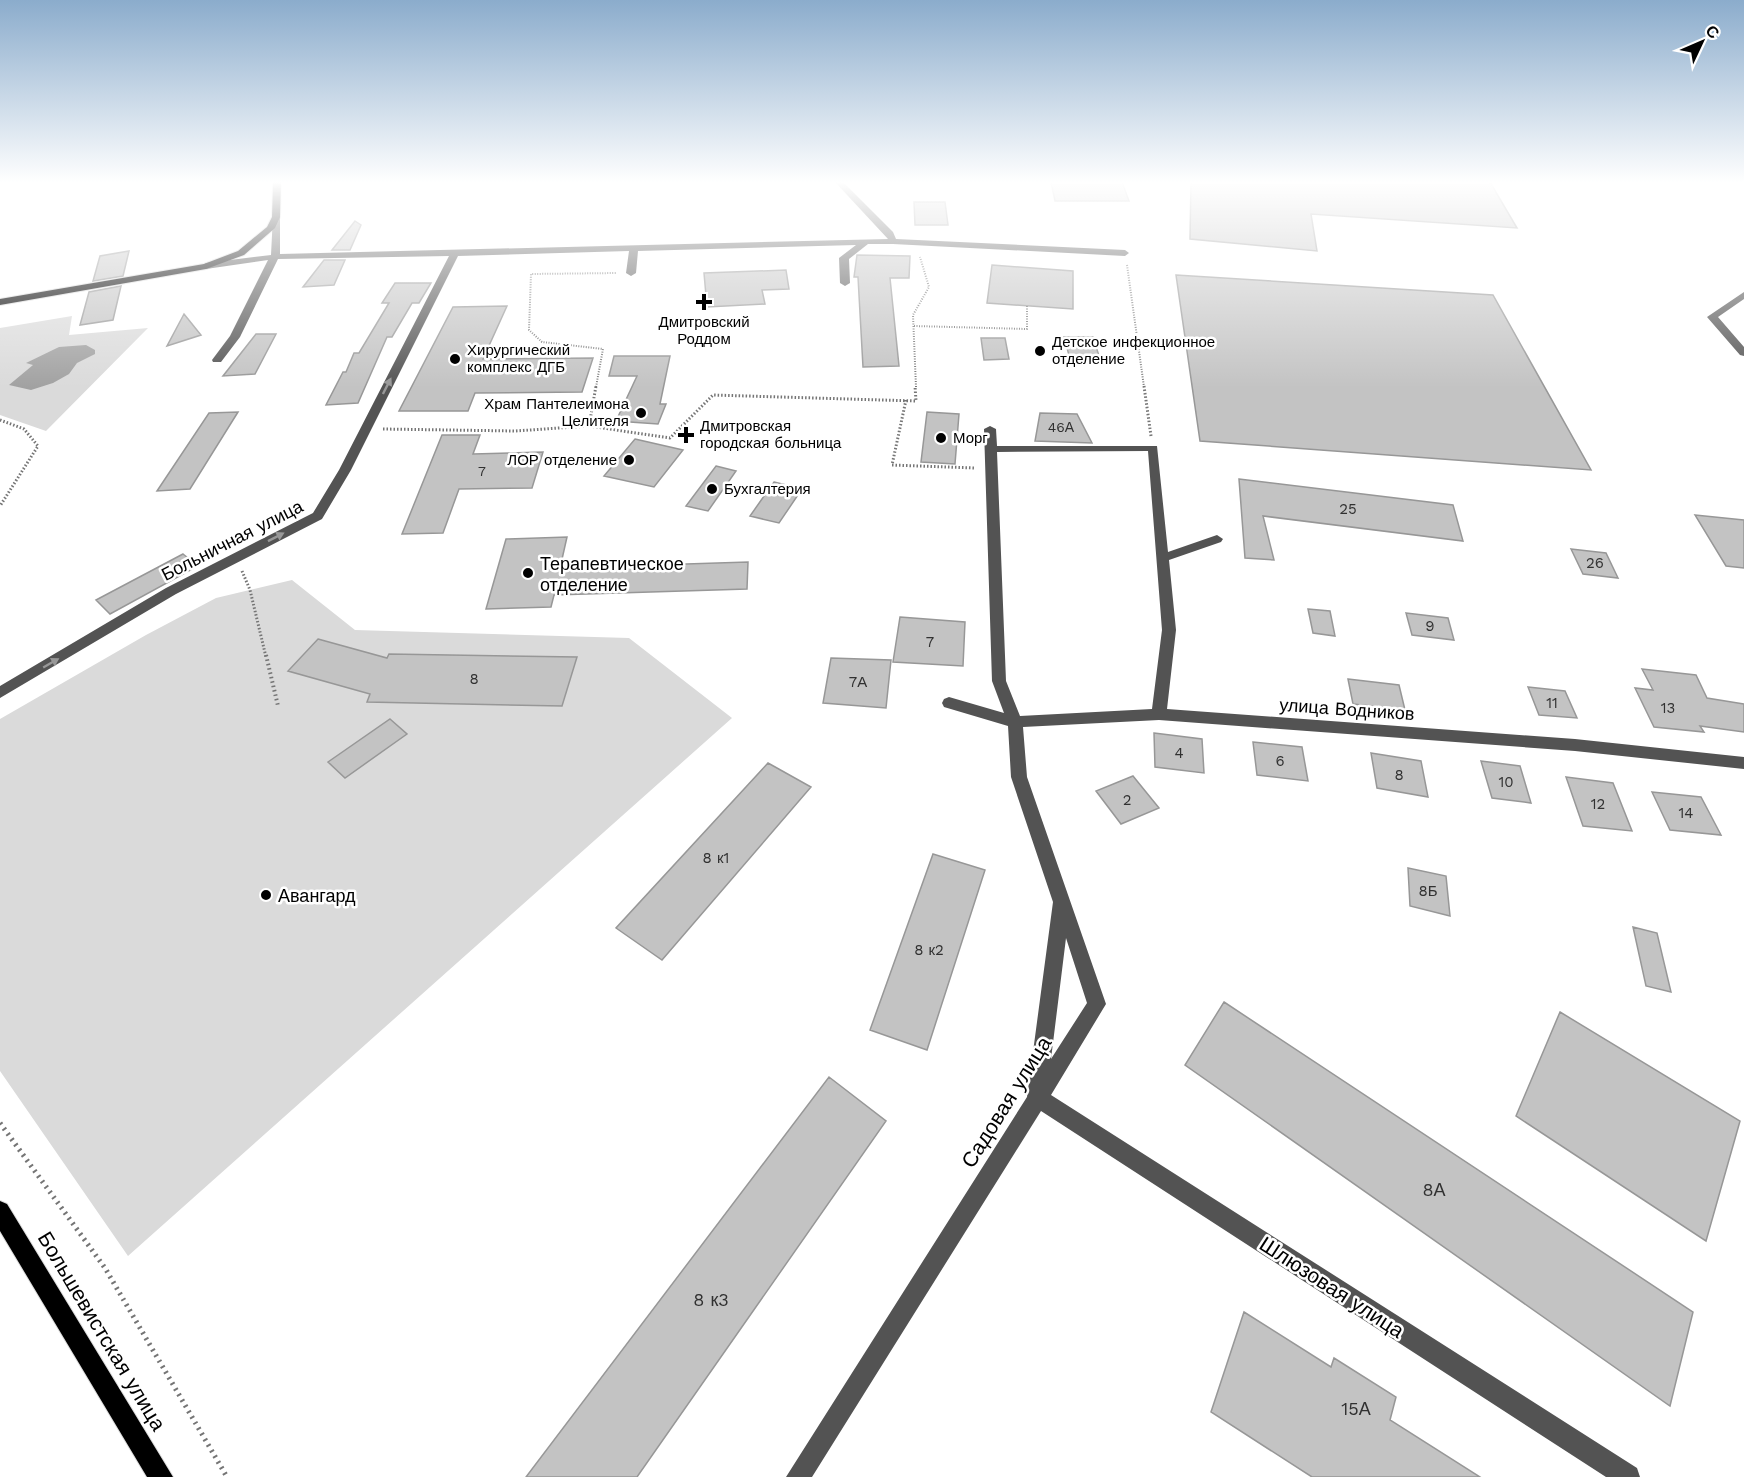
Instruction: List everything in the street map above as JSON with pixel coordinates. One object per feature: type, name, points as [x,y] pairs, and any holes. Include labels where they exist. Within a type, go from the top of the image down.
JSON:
[{"type":"main road","points":[[0,302],[206,266],[244,251]]},
{"type":"main road","name":"Большевистская улица","points":[[0,1211],[161,1477]]},
{"type":"street","points":[[217,360],[235,337],[275,256],[275,251]]},
{"type":"street","points":[[206,266],[275,256],[529,251]]},
{"type":"street","points":[[632,273],[634,251]]},
{"type":"street","points":[[845,283],[844,258],[854,251]]},
{"type":"street","points":[[1081,251],[1125,253]]},
{"type":"street","name":"Больничная улица","points":[[0,693],[171,591],[318,516],[366,429],[455,253]]},
{"type":"street","points":[[1744,295],[1712,316],[1744,353]]},
{"type":"street","name":"Садовая улица","points":[[798,1477],[1097,1004],[1019,777],[1015,722],[999,681],[990,429]]},
{"type":"street","points":[[992,449],[1153,448],[1169,630],[1159,714]]},
{"type":"street","points":[[1163,558],[1217,539]]},
{"type":"street","name":"улица Водников","points":[[949,703],[1015,722],[1159,714],[1575,745],[1744,763]]},
{"type":"street","points":[[1037,1097],[1061,901]]},
{"type":"street","name":"Шлюзовая улица","points":[[1037,1097],[1628,1477]]},
{"type":"path","points":[[366,429],[515,431],[589,426],[670,438],[713,395],[916,401],[913,315],[929,287],[918,251]]},
{"type":"path","points":[[1125,253],[1153,448]]},
{"type":"path","points":[[589,426],[603,349],[542,342],[530,330],[531,274],[632,273]]},
{"type":"path","points":[[914,326],[1027,329],[1028,306]]},
{"type":"path","points":[[906,400],[892,465],[993,469]]},
{"type":"path","points":[[0,420],[24,429],[38,446],[0,506]]},
{"type":"path","points":[[236,556],[250,590],[278,706]]},
{"type":"path","points":[[0,1123],[105,1268],[227,1477]]},
{"type":"shaded area","points":[[72,316],[69,335],[148,328],[46,431],[0,415],[0,328]]},
{"type":"shaded area","points":[[86,345],[95,350],[95,354],[77,363],[69,374],[53,383],[31,390],[9,385],[33,365],[26,363],[59,347]]},
{"type":"shaded area","name":"Авангард","points":[[292,580],[355,630],[629,638],[732,718],[128,1256],[0,1071],[0,719],[146,635],[216,598]]},
{"type":"building","points":[[129,251],[123,276],[93,281],[100,256]]},
{"type":"building","points":[[857,255],[910,256],[909,278],[890,278],[899,366],[863,367],[858,277],[854,277]]},
{"type":"building","points":[[324,260],[345,260],[334,285],[303,287]]},
{"type":"building","points":[[992,265],[1073,271],[1073,309],[987,303]]},
{"type":"building","points":[[786,270],[789,289],[762,290],[765,304],[707,307],[704,273]]},
{"type":"building","points":[[1176,275],[1493,295],[1591,470],[1200,441]]},
{"type":"building","points":[[395,283],[431,283],[419,303],[412,303],[392,337],[387,337],[358,403],[326,405],[343,372],[346,372],[354,353],[359,353],[389,303],[382,303]]},
{"type":"building","points":[[121,286],[113,320],[80,325],[89,292]]},
{"type":"building","name":"Хирургический комплекс ДГБ","points":[[507,306],[483,359],[593,358],[582,392],[475,393],[468,411],[399,411],[453,307]]},
{"type":"building","points":[[184,314],[201,335],[167,346]]},
{"type":"building","points":[[256,334],[276,334],[255,374],[223,376]]},
{"type":"building","points":[[1064,337],[1093,337],[1100,359],[1070,359]]},
{"type":"building","points":[[981,338],[1005,338],[1009,359],[984,360]]},
{"type":"building","points":[[614,356],[670,356],[660,404],[666,404],[658,424],[616,421],[637,376],[609,376]]},
{"type":"building","points":[[238,412],[190,489],[157,491],[209,413]]},
{"type":"building","name":"Морг","points":[[927,412],[959,414],[955,464],[921,462]]},
{"type":"building","points":[[1040,413],[1077,414],[1092,443],[1035,441]]},
{"type":"building","points":[[442,435],[480,435],[473,454],[543,452],[532,488],[459,489],[443,533],[402,534]]},
{"type":"building","name":"ЛОР отделение","points":[[635,439],[683,450],[654,487],[604,476]]},
{"type":"building","name":"Бухгалтерия","points":[[716,466],[736,471],[708,511],[686,506]]},
{"type":"building","points":[[1239,479],[1453,505],[1463,541],[1263,516],[1274,560],[1245,558]]},
{"type":"building","points":[[774,482],[802,489],[779,523],[750,516]]},
{"type":"building","points":[[1695,515],[1744,520],[1744,568],[1726,566]]},
{"type":"building","points":[[567,537],[560,568],[748,562],[747,589],[554,595],[551,607],[486,609],[506,539]]},
{"type":"building","points":[[1571,549],[1606,553],[1618,578],[1583,574]]},
{"type":"building","points":[[183,554],[198,566],[110,614],[96,600]]},
{"type":"building","points":[[1308,609],[1330,611],[1335,636],[1313,633]]},
{"type":"building","points":[[1406,613],[1448,618],[1454,640],[1412,635]]},
{"type":"building","points":[[900,617],[965,622],[963,666],[893,662]]},
{"type":"building","points":[[318,639],[387,658],[389,654],[577,657],[562,706],[367,702],[370,694],[288,671]]},
{"type":"building","points":[[831,658],[891,660],[886,708],[823,703]]},
{"type":"building","points":[[1642,669],[1696,675],[1707,698],[1744,704],[1744,732],[1700,726],[1704,732],[1654,727],[1635,688],[1653,690]]},
{"type":"building","points":[[1348,679],[1399,685],[1405,710],[1353,704]]},
{"type":"building","points":[[1528,687],[1565,691],[1577,718],[1539,715]]},
{"type":"building","points":[[390,719],[407,734],[345,778],[328,762]]},
{"type":"building","points":[[1154,733],[1202,739],[1204,773],[1155,767]]},
{"type":"building","points":[[1253,742],[1302,747],[1308,781],[1257,775]]},
{"type":"building","points":[[1371,753],[1421,761],[1428,797],[1377,788]]},
{"type":"building","points":[[1481,761],[1520,766],[1531,803],[1492,798]]},
{"type":"building","points":[[768,763],[811,787],[662,960],[616,928]]},
{"type":"building","points":[[1133,776],[1159,808],[1121,824],[1096,791]]},
{"type":"building","points":[[1566,777],[1613,783],[1632,831],[1583,826]]},
{"type":"building","points":[[1652,792],[1701,797],[1721,835],[1670,830]]},
{"type":"building","points":[[933,854],[985,870],[927,1050],[870,1030]]},
{"type":"building","points":[[1408,868],[1446,876],[1450,916],[1410,906]]},
{"type":"building","points":[[1633,927],[1657,933],[1671,992],[1646,986]]},
{"type":"building","points":[[1224,1002],[1693,1312],[1670,1406],[1185,1065]]},
{"type":"building","points":[[1560,1012],[1740,1121],[1706,1241],[1516,1116]]},
{"type":"building","points":[[829,1077],[886,1121],[637,1477],[526,1477]]},
{"type":"building","points":[[1244,1312],[1331,1367],[1334,1358],[1396,1397],[1390,1420],[1480,1477],[1312,1477],[1211,1412]]},
{"type":"place","name":"Дмитровский Роддом","points":[[704,302]]},
{"type":"place","name":"Детское инфекционное отделение","points":[[1040,351]]},
{"type":"place","name":"Хирургический комплекс ДГБ","points":[[455,359]]},
{"type":"place","name":"Храм Пантелеимона Целителя","points":[[641,413]]},
{"type":"place","name":"Дмитровская городская больница","points":[[686,435]]},
{"type":"place","name":"Морг","points":[[941,438]]},
{"type":"place","name":"ЛОР отделение","points":[[629,460]]},
{"type":"place","name":"Бухгалтерия","points":[[712,489]]},
{"type":"place","name":"Терапевтическое отделение","points":[[528,573]]},
{"type":"place","name":"Авангард","points":[[266,895]]}]
